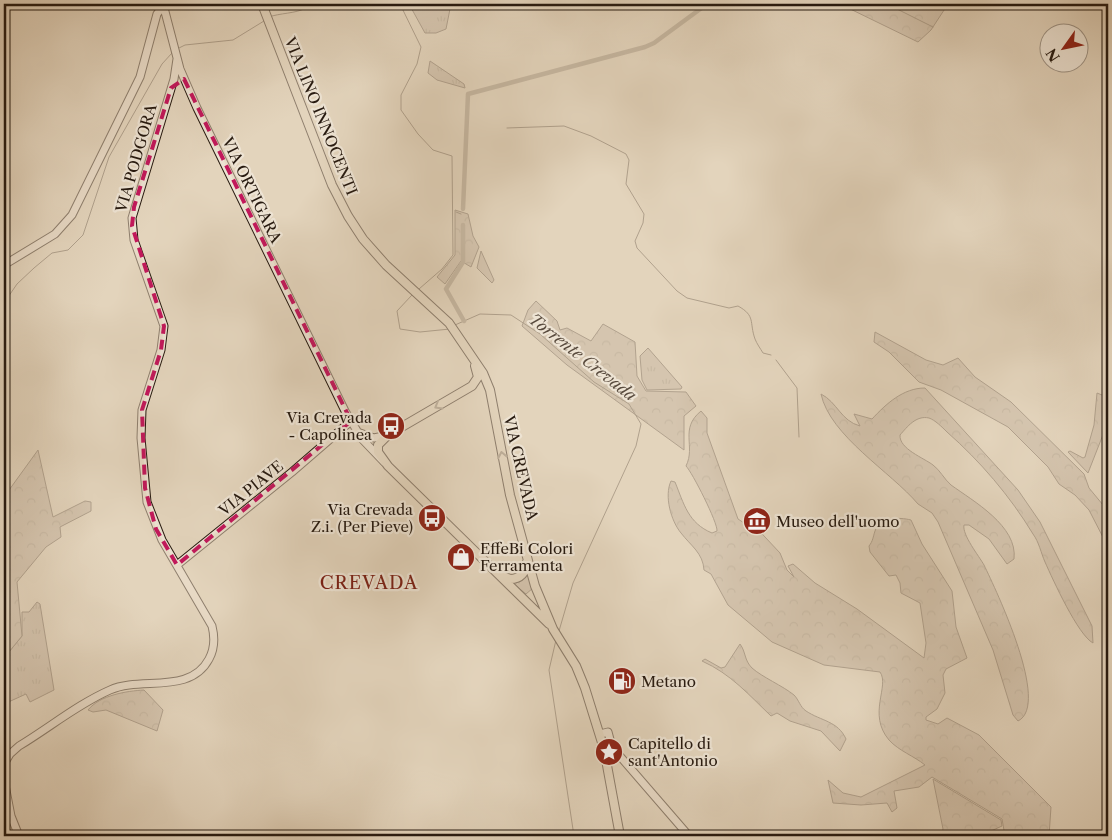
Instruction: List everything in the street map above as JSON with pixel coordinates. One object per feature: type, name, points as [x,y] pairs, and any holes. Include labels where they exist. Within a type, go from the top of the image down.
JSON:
[{"type":"main road","name":"VIA ORTIGARA","points":[[163,5],[183,77],[331,383]]},
{"type":"main road","points":[[4,265],[55,234],[72,215],[140,77],[157,14],[163,5]]},
{"type":"main road","name":"VIA LINO INNOCENTI","points":[[264,7],[336,194],[363,239],[386,265],[424,300]]},
{"type":"main road","name":"VIA PODGORA","points":[[4,764],[10,754],[19,746],[99,695],[126,685],[177,681],[202,669],[213,652],[215,644],[212,626],[156,529],[144,488],[141,438],[142,410],[161,350],[164,326],[134,240],[132,218],[174,78],[177,57]]},
{"type":"main road","points":[[174,78],[183,77]]},
{"type":"main road","name":"VIA PODGORA","points":[[171,88],[183,77]]},
{"type":"main road","name":"VIA CREVADA","points":[[424,300],[449,323],[484,373],[490,390],[510,494],[536,588],[553,629]]},
{"type":"main road","name":"VIA CREVADA","points":[[462,341],[478,374],[475,382],[467,389]]},
{"type":"main road","name":"VIA CREVADA","points":[[331,383],[354,426],[371,451],[499,574],[553,629],[562,641],[576,666],[608,748],[620,836]]},
{"type":"main road","points":[[354,426],[371,438],[388,435],[467,389],[476,386],[483,387],[494,415]]},
{"type":"main road","name":"VIA PIAVE","points":[[177,565],[341,431],[354,426]]},
{"type":"main road","name":"VIA CREVADA","points":[[388,435],[380,442],[377,449],[379,455],[388,466]]},
{"type":"main road","points":[[499,574],[510,580],[521,576],[526,568],[527,556]]},
{"type":"main road","points":[[522,597],[530,596],[536,588]]},
{"type":"main road","points":[[608,748],[688,836]]},
{"type":"main road","points":[[4,780],[11,816],[19,836]]},
{"type":"highlighted area","points":[[184,79],[351,421],[177,565],[156,529],[145,488],[142,410],[161,350],[164,326],[132,226],[134,207],[171,88]]},
{"type":"green space","points":[[409,4],[451,4],[446,29],[436,33],[425,33]]},
{"type":"green space","points":[[840,4],[948,4],[931,30],[918,42]]},
{"type":"green space","points":[[430,61],[464,84],[465,88],[437,80],[428,73]]},
{"type":"green space","points":[[455,210],[468,214],[473,236],[479,247],[471,267],[461,261],[445,284],[437,277],[455,255]]},
{"type":"green space","points":[[481,251],[494,280],[492,283],[477,268]]},
{"type":"green space","points":[[536,301],[557,321],[560,330],[567,328],[591,341],[603,324],[635,342],[637,376],[646,391],[686,392],[696,406],[684,416],[684,450],[567,365],[522,326],[528,310]]},
{"type":"green space","points":[[875,332],[926,360],[943,365],[958,358],[975,377],[1011,402],[1084,474],[1089,488],[1108,511],[1108,547],[1089,510],[1075,495],[1059,484],[1048,467],[1008,427],[941,390],[919,382],[889,352],[874,342]]},
{"type":"green space","points":[[648,348],[682,387],[681,389],[647,390],[642,380],[640,356]]},
{"type":"green space","points":[[925,388],[1018,490],[1040,522],[1092,626],[1093,643],[1080,630],[1073,619],[1035,537],[1014,506],[983,467],[931,419],[920,418],[909,425],[900,435],[903,445],[938,469],[951,485],[982,507],[1002,525],[1009,536],[1013,547],[1014,559],[1007,564],[989,539],[969,525],[964,525],[968,540],[984,565],[1009,621],[1025,671],[1028,693],[1027,711],[1018,721],[1013,715],[993,650],[938,522],[932,513],[918,504],[849,439],[836,424],[821,394],[848,420],[860,426],[854,414],[872,419],[895,398],[909,391]]},
{"type":"green space","points":[[1097,393],[1107,397],[1106,427],[1088,473],[1068,452],[1070,451],[1083,458],[1085,457],[1094,425]]},
{"type":"green space","points":[[701,411],[707,418],[707,433],[738,519],[744,523],[750,521],[780,553],[787,570],[794,577],[788,566],[793,564],[815,583],[857,609],[924,658],[926,643],[920,603],[901,593],[900,583],[896,575],[889,576],[870,552],[869,546],[877,526],[881,523],[896,518],[911,520],[922,544],[952,591],[956,627],[967,658],[946,669],[943,675],[945,693],[937,709],[926,717],[926,720],[938,724],[947,718],[979,735],[1051,807],[1049,836],[1005,836],[1002,819],[932,777],[919,787],[894,791],[897,808],[892,812],[887,803],[861,805],[833,803],[828,780],[843,793],[861,797],[925,765],[893,744],[883,730],[879,711],[883,685],[880,672],[824,665],[772,642],[728,605],[711,574],[704,570],[699,554],[677,528],[668,501],[671,481],[675,482],[684,505],[697,524],[712,533],[717,531],[704,498],[686,466],[689,459],[689,431],[694,418]]},
{"type":"green space","points":[[38,450],[53,517],[85,501],[91,502],[91,511],[60,527],[61,537],[46,547],[17,582],[22,636],[4,658],[4,497]]},
{"type":"green space","points":[[529,570],[533,588],[526,594],[511,582]]},
{"type":"green space","points":[[37,602],[40,604],[54,690],[30,702],[26,694],[4,704],[4,658],[22,636],[22,612],[29,612]]},
{"type":"green space","points":[[740,644],[752,668],[794,695],[806,711],[829,722],[843,733],[846,739],[840,751],[821,731],[790,721],[777,713],[771,716],[731,679],[702,661],[705,659],[721,668],[725,667]]},
{"type":"green space","points":[[144,690],[163,710],[157,731],[106,710],[93,712],[88,710],[107,697],[130,691]]},
{"type":"green space","points":[[933,779],[1001,820],[1002,826],[980,836],[941,836],[943,829]]},
{"type":"waterway","points":[[272,16],[298,11],[313,4]]},
{"type":"waterway","name":"Torrente Crevada","points":[[400,4],[421,47],[417,64],[401,95],[401,110],[418,134],[433,150],[452,156],[453,255],[442,269],[419,289]]},
{"type":"waterway","points":[[463,209],[468,94],[645,47],[654,43],[707,4]]},
{"type":"waterway","points":[[887,4],[933,27]]},
{"type":"waterway","points":[[936,4],[946,8]]},
{"type":"waterway","points":[[177,49],[185,45],[233,40],[264,21]]},
{"type":"waterway","points":[[4,303],[17,284],[34,268],[52,253],[68,250],[83,235],[109,157],[162,64],[172,53]]},
{"type":"waterway","points":[[507,128],[564,126],[591,136],[626,154],[629,160],[626,184],[644,214],[643,223],[635,241],[637,248],[677,291],[687,298],[729,308],[738,306],[744,310],[750,316],[755,339],[763,353],[771,355]]},
{"type":"waterway","points":[[456,212],[461,214]]},
{"type":"waterway","points":[[463,225],[463,262],[446,289],[464,321]]},
{"type":"waterway","name":"Torrente Crevada","points":[[412,295],[397,311],[400,329],[420,332],[450,329]]},
{"type":"waterway","name":"Torrente Crevada","points":[[455,325],[480,314],[511,315],[540,334],[594,382],[629,404],[641,424],[636,446],[573,583],[559,631]]},
{"type":"waterway","points":[[776,360],[797,388],[799,437]]},
{"type":"waterway","name":"Torrente Crevada","points":[[556,640],[549,670],[574,836]]},
{"type":"place","name":"Via Crevada - Capolinea","points":[[391,426]]},
{"type":"place","name":"Via Crevada Z.i. (Per Pieve)","points":[[432,518]]},
{"type":"place","name":"Museo dell'uomo","points":[[757,521]]},
{"type":"place","name":"EffeBi Colori Ferramenta","points":[[461,557]]},
{"type":"place","name":"Metano","points":[[622,681]]},
{"type":"place","name":"Capitello di sant'Antonio","points":[[609,752]]},
{"type":"district","name":"CREVADA","points":[[369,583]]}]
